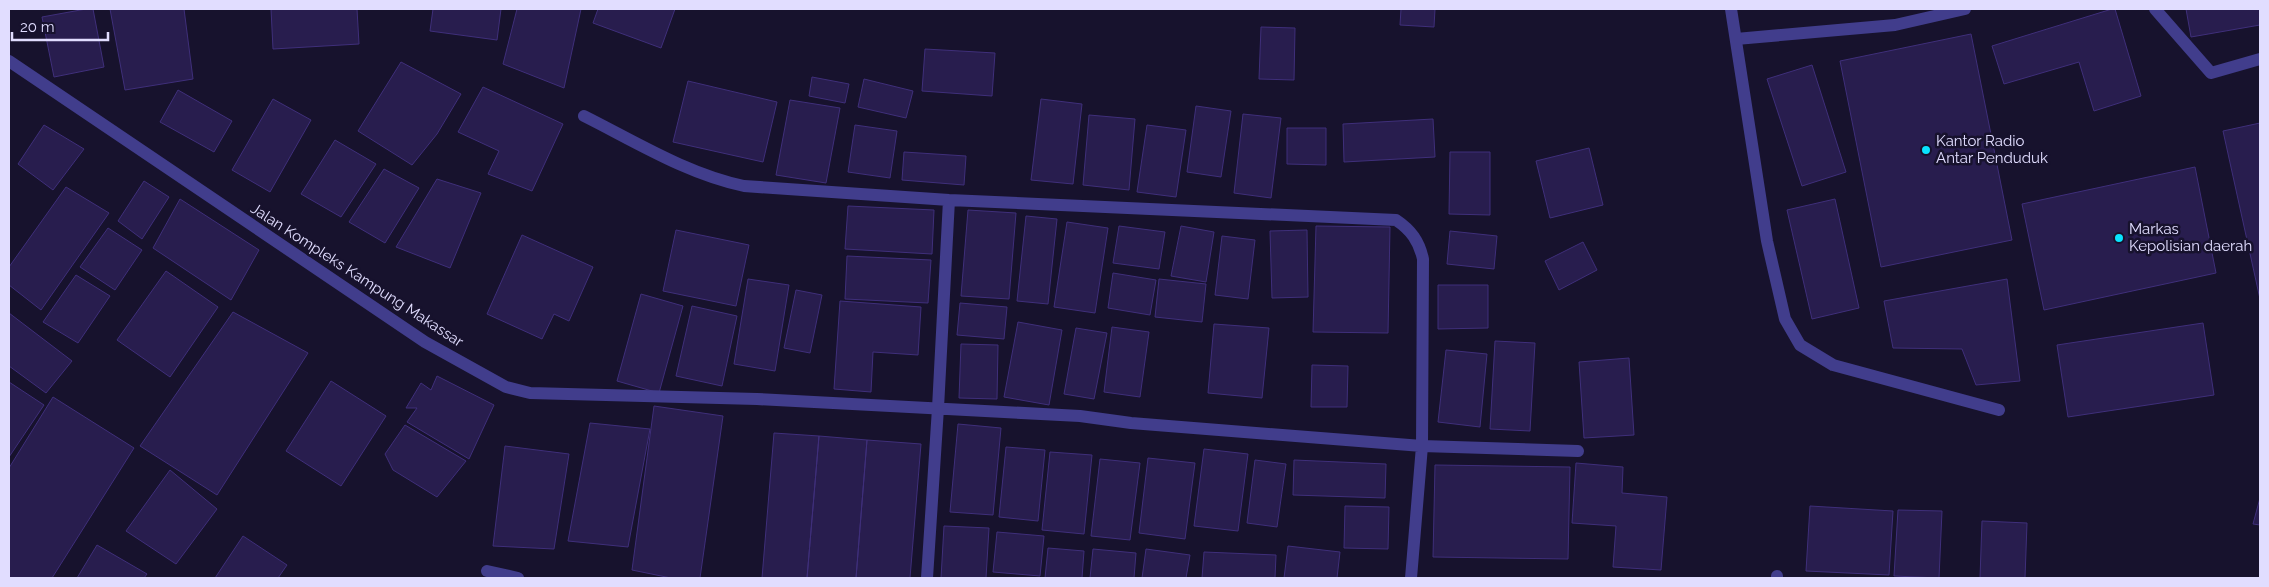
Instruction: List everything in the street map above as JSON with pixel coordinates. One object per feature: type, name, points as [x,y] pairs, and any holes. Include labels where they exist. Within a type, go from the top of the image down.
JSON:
[{"type":"street","points":[[1730,9],[1767,241],[1785,319],[1800,345],[1833,364],[1999,410]]},
{"type":"street","points":[[1736,39],[1895,25],[1965,9]]},
{"type":"street","points":[[2154,9],[2211,73],[2260,59]]},
{"type":"street","name":"Jalan Kompleks Kampung Makassar","points":[[9,61],[425,342],[506,387],[530,393],[757,398],[938,408],[1080,416],[1131,423],[1422,446],[1578,451]]},
{"type":"street","points":[[584,116],[683,166],[720,181],[744,186],[948,200],[1396,220],[1414,236],[1420,246],[1423,259],[1422,446],[1410,578]]},
{"type":"street","points":[[927,578],[938,408],[948,200]]},
{"type":"street","points":[[487,571],[518,578]]},
{"type":"building","points":[[93,9],[104,67],[54,77],[42,17]]},
{"type":"building","points":[[110,9],[184,9],[193,79],[125,90]]},
{"type":"building","points":[[271,9],[357,9],[359,44],[273,49]]},
{"type":"building","points":[[433,9],[501,9],[497,40],[430,31]]},
{"type":"building","points":[[517,9],[581,9],[564,88],[503,64]]},
{"type":"building","points":[[598,9],[675,9],[661,48],[593,23]]},
{"type":"building","points":[[1401,9],[1435,9],[1434,27],[1400,25]]},
{"type":"building","points":[[2115,9],[2141,96],[2094,111],[2079,62],[2004,84],[1992,46]]},
{"type":"building","points":[[2186,9],[2260,9],[2260,25],[2191,37]]},
{"type":"building","points":[[1261,27],[1295,28],[1294,80],[1259,79]]},
{"type":"building","name":"Kantor Radio Antar Penduduk","points":[[1971,34],[2012,240],[1881,267],[1840,61]]},
{"type":"building","points":[[925,49],[995,53],[992,96],[922,91]]},
{"type":"building","points":[[401,62],[461,94],[437,134],[412,165],[358,131]]},
{"type":"building","points":[[1812,65],[1846,172],[1802,186],[1767,79]]},
{"type":"building","points":[[812,77],[849,84],[845,103],[809,96]]},
{"type":"building","points":[[864,79],[913,91],[906,118],[858,107]]},
{"type":"building","points":[[688,81],[777,102],[763,162],[673,142]]},
{"type":"building","points":[[483,87],[563,124],[532,191],[488,174],[499,151],[458,132]]},
{"type":"building","points":[[178,90],[232,121],[214,152],[160,122]]},
{"type":"building","points":[[273,99],[311,120],[270,192],[232,170]]},
{"type":"building","points":[[1041,99],[1082,104],[1073,184],[1031,180]]},
{"type":"building","points":[[790,100],[840,108],[826,183],[776,175]]},
{"type":"building","points":[[1196,106],[1231,111],[1221,177],[1187,172]]},
{"type":"building","points":[[1243,114],[1281,118],[1271,198],[1234,193]]},
{"type":"building","points":[[1089,115],[1135,119],[1129,190],[1083,185]]},
{"type":"building","points":[[1433,119],[1435,157],[1344,162],[1343,124]]},
{"type":"building","name":"Markas Kepolisian daerah","points":[[2260,123],[2260,299],[2223,131]]},
{"type":"building","points":[[44,125],[84,149],[53,190],[18,164]]},
{"type":"building","points":[[855,125],[897,131],[890,178],[848,172]]},
{"type":"building","points":[[1147,125],[1186,130],[1176,197],[1137,192]]},
{"type":"building","points":[[1287,128],[1326,128],[1326,165],[1287,164]]},
{"type":"building","points":[[335,140],[376,164],[341,217],[301,194]]},
{"type":"building","points":[[1589,148],[1603,205],[1550,218],[1536,161]]},
{"type":"building","points":[[904,152],[966,156],[964,185],[902,180]]},
{"type":"building","points":[[1450,152],[1490,152],[1490,215],[1449,214]]},
{"type":"building","name":"Markas Kepolisian daerah","points":[[2195,167],[2216,273],[2044,310],[2022,204]]},
{"type":"building","points":[[384,169],[419,188],[385,243],[349,222]]},
{"type":"building","points":[[437,179],[481,193],[450,268],[396,247]]},
{"type":"building","points":[[144,181],[169,197],[142,239],[118,221]]},
{"type":"building","points":[[66,187],[109,213],[41,310],[9,285],[9,267]]},
{"type":"building","points":[[180,199],[259,250],[231,300],[153,248]]},
{"type":"building","points":[[1835,199],[1859,308],[1812,319],[1787,210]]},
{"type":"building","points":[[848,206],[934,210],[932,254],[845,249]]},
{"type":"building","points":[[968,210],[1016,213],[1009,299],[961,296]]},
{"type":"building","points":[[1026,216],[1057,219],[1048,304],[1017,301]]},
{"type":"building","points":[[1067,222],[1108,228],[1095,313],[1054,307]]},
{"type":"building","points":[[1119,226],[1165,232],[1159,269],[1113,263]]},
{"type":"building","points":[[1181,226],[1214,232],[1206,282],[1171,276]]},
{"type":"building","points":[[1316,226],[1390,227],[1388,333],[1313,332]]},
{"type":"building","points":[[108,228],[142,250],[115,290],[80,267]]},
{"type":"building","points":[[676,230],[749,245],[736,306],[663,291]]},
{"type":"building","points":[[1307,230],[1308,297],[1272,298],[1270,231]]},
{"type":"building","points":[[1450,231],[1497,236],[1494,269],[1447,264]]},
{"type":"building","points":[[522,235],[593,267],[569,321],[554,314],[542,339],[487,314]]},
{"type":"building","points":[[1222,236],[1255,240],[1248,299],[1215,295]]},
{"type":"building","points":[[1583,242],[1597,270],[1559,290],[1545,261]]},
{"type":"building","points":[[847,256],[931,260],[928,303],[845,299]]},
{"type":"building","points":[[166,271],[218,307],[170,377],[117,340]]},
{"type":"building","points":[[1113,273],[1156,280],[1150,315],[1108,308]]},
{"type":"building","points":[[76,275],[110,296],[78,343],[43,322]]},
{"type":"building","points":[[748,279],[789,285],[775,371],[734,364]]},
{"type":"building","points":[[1159,279],[1206,284],[1202,322],[1155,317]]},
{"type":"building","points":[[2007,279],[2020,381],[1976,385],[1962,349],[1893,348],[1884,301]]},
{"type":"building","points":[[1438,285],[1488,285],[1488,328],[1438,329]]},
{"type":"building","points":[[796,290],[822,295],[810,353],[784,348]]},
{"type":"building","points":[[641,294],[683,306],[659,393],[617,381]]},
{"type":"building","points":[[840,301],[921,307],[918,355],[873,352],[871,392],[834,389]]},
{"type":"building","points":[[960,303],[1007,307],[1004,339],[957,335]]},
{"type":"building","points":[[692,306],[737,316],[722,386],[676,376]]},
{"type":"building","points":[[233,312],[308,353],[217,495],[140,446]]},
{"type":"building","points":[[9,313],[72,361],[46,393],[9,366]]},
{"type":"building","points":[[1018,322],[1062,330],[1049,405],[1004,397]]},
{"type":"building","points":[[2203,323],[2214,395],[2068,417],[2057,345]]},
{"type":"building","points":[[1214,324],[1269,328],[1262,398],[1208,393]]},
{"type":"building","points":[[1112,327],[1149,332],[1140,397],[1104,392]]},
{"type":"building","points":[[1076,328],[1107,333],[1094,399],[1064,394]]},
{"type":"building","points":[[1495,341],[1535,343],[1530,431],[1490,429]]},
{"type":"building","points":[[961,344],[998,345],[997,399],[959,398]]},
{"type":"building","points":[[1446,350],[1487,354],[1480,427],[1438,422]]},
{"type":"building","points":[[1629,358],[1634,435],[1584,438],[1579,362]]},
{"type":"building","points":[[1312,365],[1348,366],[1347,407],[1311,407]]},
{"type":"building","points":[[437,376],[494,405],[469,459],[407,422],[417,408],[406,408],[421,383],[431,390]]},
{"type":"building","points":[[331,381],[386,416],[341,486],[286,451]]},
{"type":"building","points":[[9,382],[44,405],[9,457]]},
{"type":"building","points":[[53,397],[134,448],[52,578],[9,578],[9,468]]},
{"type":"building","points":[[654,406],[723,416],[700,578],[671,578],[632,570]]},
{"type":"building","points":[[590,423],[650,429],[628,547],[568,541]]},
{"type":"building","points":[[958,424],[1001,428],[993,515],[950,512]]},
{"type":"building","points":[[405,425],[466,461],[437,497],[393,470],[385,454]]},
{"type":"building","points":[[774,433],[819,436],[807,578],[762,578]]},
{"type":"building","points":[[819,436],[867,440],[856,578],[807,578]]},
{"type":"building","points":[[867,440],[921,444],[910,578],[856,578]]},
{"type":"building","points":[[505,446],[569,454],[554,549],[493,546]]},
{"type":"building","points":[[1006,447],[1045,450],[1038,521],[999,517]]},
{"type":"building","points":[[1204,449],[1248,454],[1238,531],[1194,526]]},
{"type":"building","points":[[1050,452],[1092,455],[1084,534],[1042,530]]},
{"type":"building","points":[[1148,458],[1195,463],[1185,539],[1139,533]]},
{"type":"building","points":[[1100,459],[1140,463],[1130,540],[1091,536]]},
{"type":"building","points":[[1255,460],[1286,464],[1277,527],[1247,523]]},
{"type":"building","points":[[1294,460],[1386,464],[1385,498],[1293,495]]},
{"type":"building","points":[[1576,463],[1623,467],[1622,493],[1667,497],[1661,570],[1613,567],[1616,526],[1572,523]]},
{"type":"building","points":[[1435,465],[1570,467],[1568,559],[1433,557]]},
{"type":"building","points":[[170,470],[217,509],[176,564],[126,531]]},
{"type":"building","points":[[2260,498],[2260,525],[2253,524]]},
{"type":"building","points":[[1345,506],[1389,507],[1388,549],[1344,548]]},
{"type":"building","points":[[1810,506],[1893,511],[1889,575],[1806,571]]},
{"type":"building","points":[[1898,510],[1942,511],[1939,578],[1894,576]]},
{"type":"building","points":[[1982,521],[2027,523],[2025,578],[1980,578]]},
{"type":"building","points":[[944,526],[989,528],[986,578],[941,578]]},
{"type":"building","points":[[997,532],[1044,536],[1040,576],[993,572]]},
{"type":"building","points":[[243,536],[287,565],[278,578],[215,578]]},
{"type":"building","points":[[97,545],[147,574],[144,578],[77,578]]},
{"type":"building","points":[[1288,546],[1340,552],[1337,578],[1284,578]]},
{"type":"building","points":[[1048,548],[1084,551],[1082,578],[1045,578]]},
{"type":"building","points":[[1093,549],[1136,553],[1134,578],[1090,578]]},
{"type":"building","points":[[1146,549],[1190,555],[1186,578],[1142,578]]},
{"type":"building","points":[[1204,552],[1276,555],[1275,578],[1202,578]]},
{"type":"place","name":"Kantor Radio Antar Penduduk","points":[[1926,150]]},
{"type":"place","name":"Markas Kepolisian daerah","points":[[2119,238]]}]
